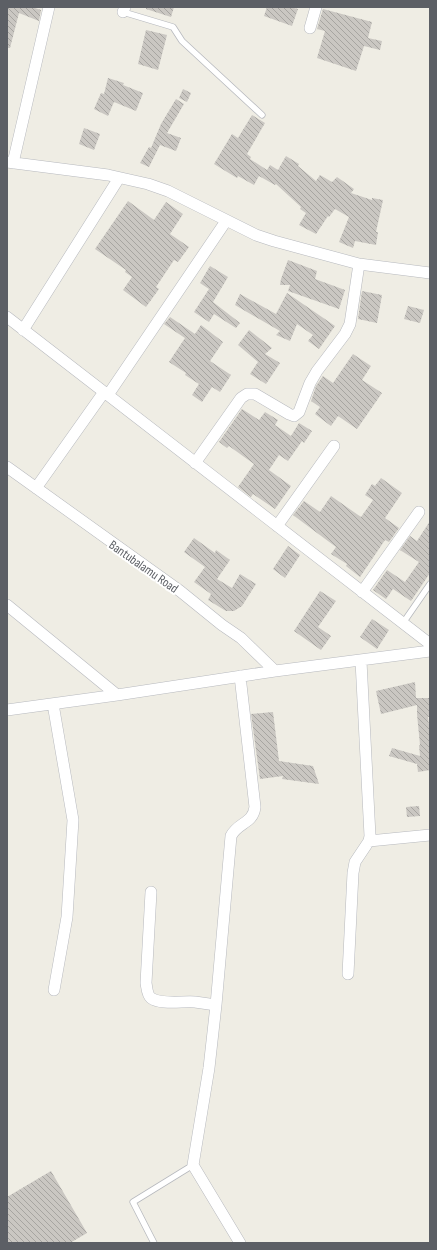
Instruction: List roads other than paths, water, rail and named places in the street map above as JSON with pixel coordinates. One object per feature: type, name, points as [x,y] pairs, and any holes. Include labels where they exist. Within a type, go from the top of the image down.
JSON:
[{"type":"street","points":[[49,7],[10,162],[108,175],[148,184],[168,191],[256,235],[274,241],[359,264],[430,273]]},
{"type":"street","points":[[310,28],[316,7]]},
{"type":"street","points":[[23,330],[119,178]]},
{"type":"street","points":[[36,488],[106,394],[226,221]]},
{"type":"street","points":[[195,463],[241,398],[247,394],[255,394],[294,416],[299,412],[310,383],[317,371],[345,334],[350,324],[359,264]]},
{"type":"street","points":[[7,317],[430,644]]},
{"type":"street","points":[[277,526],[334,446]]},
{"type":"street","name":"Bantubalamu Road","points":[[7,467],[180,591],[222,625],[241,638],[275,671]]},
{"type":"street","points":[[362,592],[419,512]]},
{"type":"street","points":[[7,605],[117,695]]},
{"type":"street","points":[[7,710],[275,671],[430,651]]},
{"type":"street","points":[[348,974],[353,873],[357,857],[369,841],[370,836],[368,773],[361,661]]},
{"type":"street","points":[[240,676],[255,807],[254,815],[234,830],[231,836],[207,1088],[193,1165],[240,1243]]},
{"type":"street","points":[[53,704],[73,820],[67,916],[54,990]]},
{"type":"street","points":[[369,841],[430,835]]},
{"type":"street","points":[[151,892],[146,983],[148,994],[150,997],[161,1001],[194,1002],[216,1005]]},
{"type":"lane","points":[[124,10],[174,27],[182,41],[262,115]]},
{"type":"lane","points":[[402,623],[430,584]]},
{"type":"lane","points":[[154,1243],[133,1202],[193,1165]]}]
